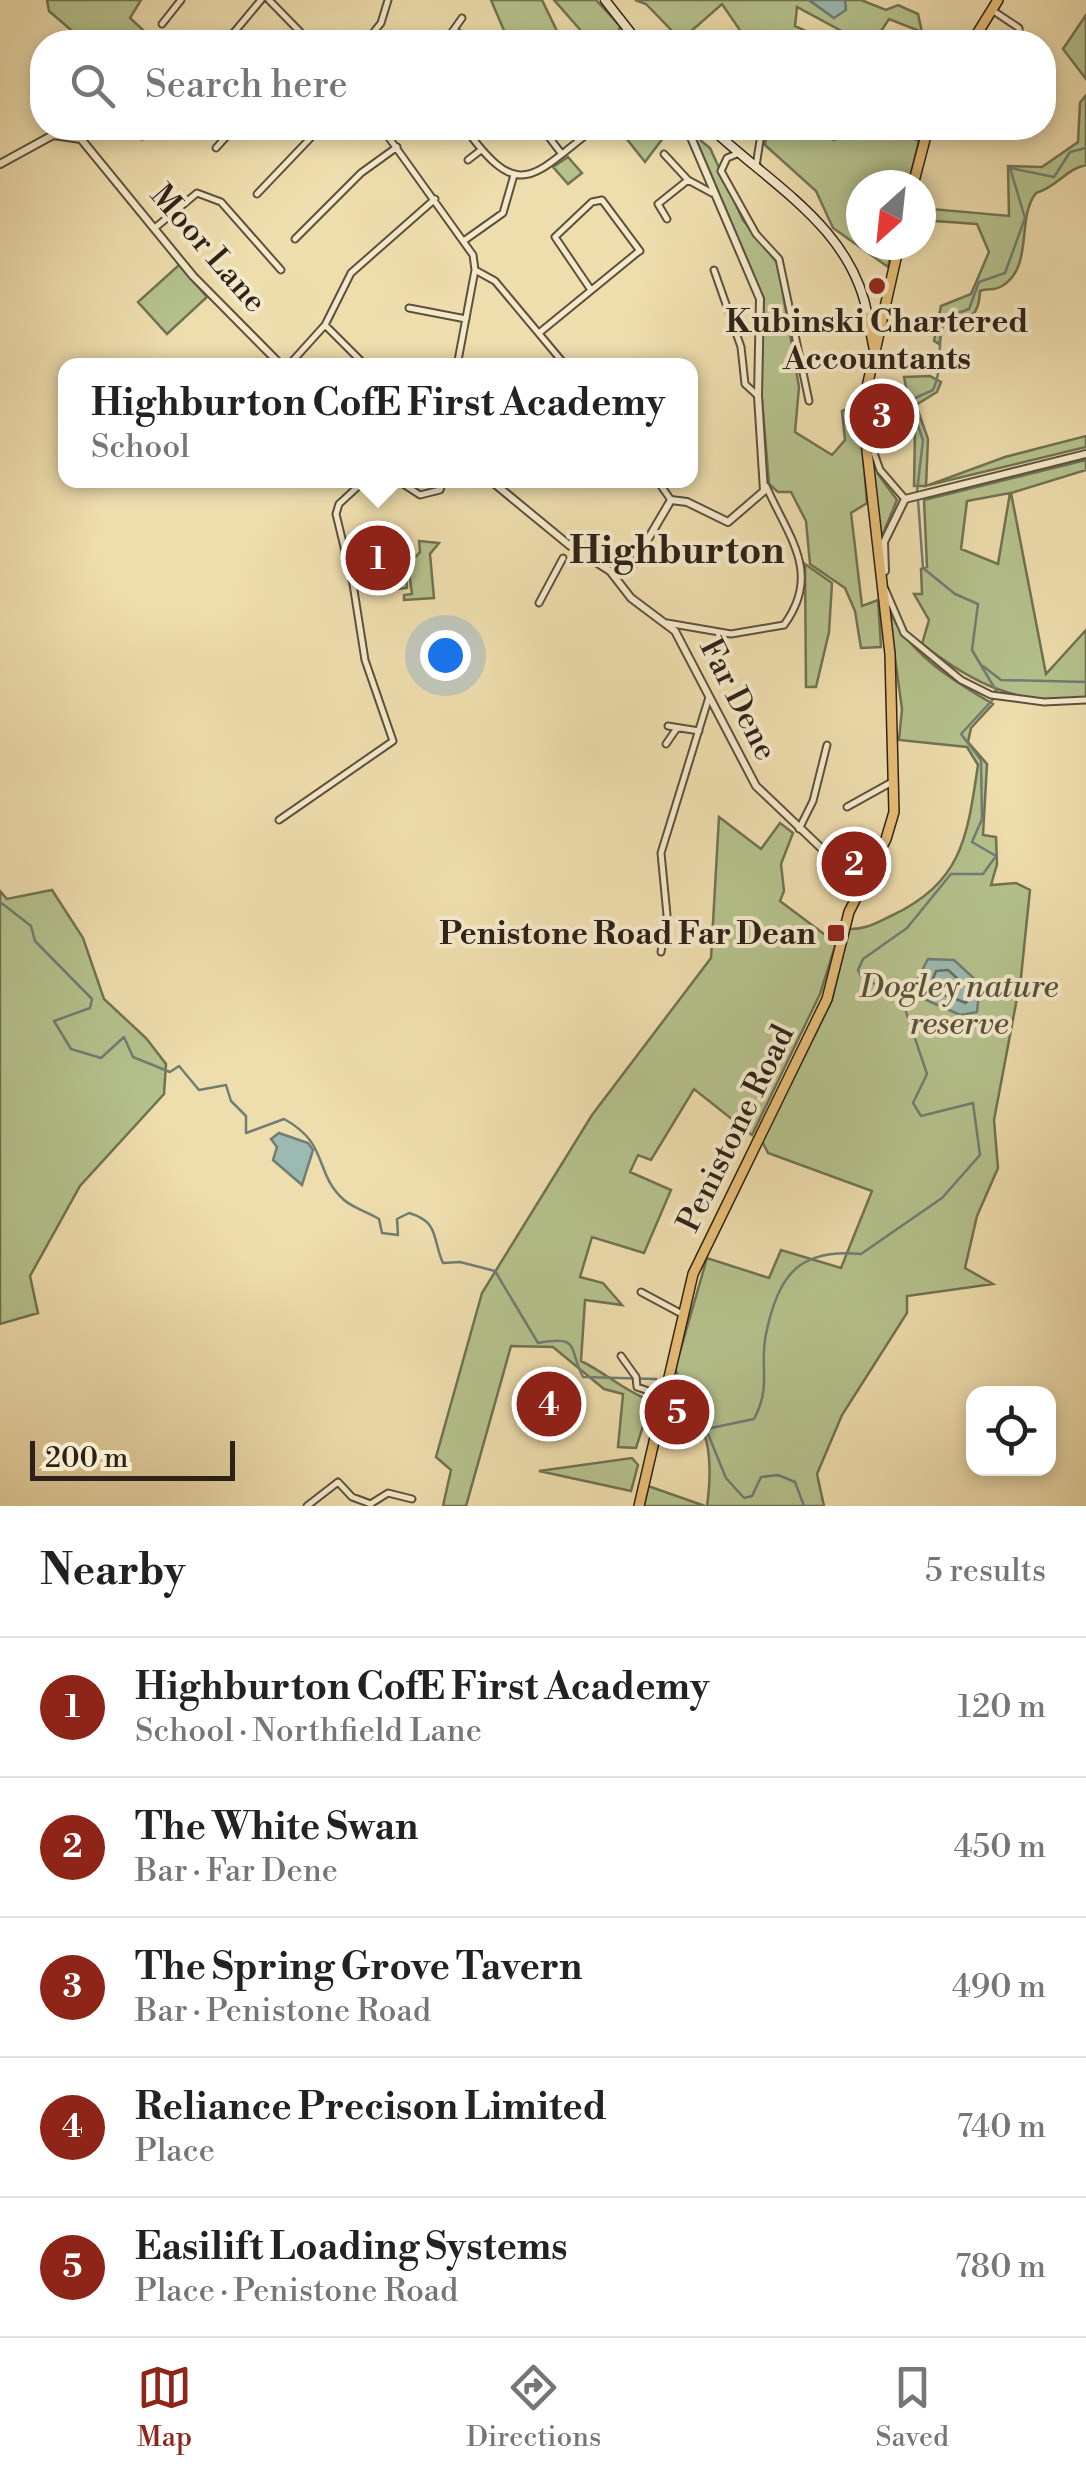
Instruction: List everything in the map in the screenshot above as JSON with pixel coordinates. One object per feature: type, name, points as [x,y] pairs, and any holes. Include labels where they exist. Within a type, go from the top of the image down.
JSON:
[{"type":"highway","points":[[979,30],[995,5]]},
{"type":"highway","points":[[917,170],[925,140]]},
{"type":"highway","name":"Penistone Road","points":[[638,1506],[682,1314],[708,1234],[826,999],[861,886],[886,839],[894,812],[890,654],[864,428],[875,350],[896,260]]},
{"type":"highway","points":[[868,317],[875,350]]},
{"type":"main road","points":[[605,0],[629,30]]},
{"type":"main road","points":[[724,140],[789,192],[830,236],[859,277],[868,317],[881,326]]},
{"type":"street","points":[[162,24],[180,0]]},
{"type":"street","points":[[236,30],[261,0]]},
{"type":"street","points":[[269,0],[298,30]]},
{"type":"street","points":[[375,30],[388,0]]},
{"type":"street","points":[[995,5],[1019,28],[1028,29]]},
{"type":"street","points":[[161,11],[168,17]]},
{"type":"street","points":[[454,30],[462,18]]},
{"type":"street","name":"Moor Lane","points":[[0,164],[42,140]]},
{"type":"street","name":"Moor Lane","points":[[82,140],[207,291],[277,358]]},
{"type":"street","points":[[216,148],[222,140]]},
{"type":"street","points":[[256,194],[308,140]]},
{"type":"street","points":[[391,140],[465,240],[475,270],[459,358]]},
{"type":"street","points":[[473,140],[497,169],[514,176],[535,173],[578,140]]},
{"type":"street","points":[[551,140],[561,154]]},
{"type":"street","points":[[667,623],[731,634],[784,625],[800,604],[805,571],[765,485],[758,396],[760,299],[692,140]]},
{"type":"street","points":[[756,166],[760,140]]},
{"type":"street","points":[[295,239],[361,173],[396,147]]},
{"type":"street","points":[[468,160],[481,150]]},
{"type":"street","points":[[739,153],[727,158],[721,172],[756,234],[779,260],[808,401]]},
{"type":"street","points":[[664,154],[688,180],[712,193]]},
{"type":"street","points":[[465,240],[502,214],[514,176]]},
{"type":"street","points":[[668,219],[658,204],[688,180]]},
{"type":"street","points":[[156,227],[189,197],[197,193],[214,196],[281,270]]},
{"type":"street","points":[[293,358],[325,325],[352,273],[435,198]]},
{"type":"street","points":[[540,333],[638,252],[639,245],[602,200],[592,202],[558,231],[555,244],[592,290]]},
{"type":"street","points":[[475,270],[495,281],[560,358]]},
{"type":"street","points":[[714,270],[740,347],[745,384],[758,396]]},
{"type":"street","points":[[409,308],[466,319]]},
{"type":"street","points":[[325,325],[358,358]]},
{"type":"street","points":[[864,428],[880,470],[907,498]]},
{"type":"street","points":[[1086,454],[907,498],[884,542],[885,579],[880,586],[886,590],[904,633],[961,680],[991,696],[1044,702],[1086,700]]},
{"type":"street","points":[[663,488],[671,500],[687,502],[728,522],[760,498],[765,485]]},
{"type":"street","points":[[280,820],[393,741],[364,660],[353,584],[336,514],[339,504],[356,488]]},
{"type":"street","points":[[408,488],[420,496],[440,488]]},
{"type":"street","name":"Far Dene","points":[[498,488],[566,552],[615,578],[631,598],[667,623],[683,644],[750,778],[861,886]]},
{"type":"street","points":[[615,578],[631,568],[671,500]]},
{"type":"street","points":[[538,603],[566,552]]},
{"type":"street","points":[[661,952],[668,915],[662,853],[709,697]]},
{"type":"street","points":[[668,726],[698,731]]},
{"type":"street","points":[[666,744],[677,728]]},
{"type":"street","points":[[799,829],[813,801],[827,745]]},
{"type":"street","points":[[847,807],[894,781]]},
{"type":"street","points":[[641,1292],[682,1314]]},
{"type":"street","points":[[621,1356],[643,1390],[664,1396]]},
{"type":"street","points":[[307,1506],[338,1482],[352,1497],[371,1505],[388,1493],[412,1498]]},
{"type":"green space","points":[[47,0],[141,0],[130,18],[143,30],[71,30],[49,11]]},
{"type":"green space","points":[[491,0],[542,0],[557,30],[504,30]]},
{"type":"green space","points":[[554,0],[596,0],[620,26],[619,30],[580,30]]},
{"type":"green space","points":[[635,0],[809,0],[834,18],[845,0],[861,0],[886,10],[898,5],[918,14],[922,30],[889,19],[882,30],[840,30],[797,7],[795,26],[804,30],[740,30],[722,4],[692,30],[671,30],[646,4]]},
{"type":"green space","points":[[1086,15],[1086,79],[1063,49]]},
{"type":"green space","points":[[1086,95],[1086,165],[1036,193],[1027,215],[1022,255],[1012,278],[999,288],[980,291],[974,313],[943,325],[939,344],[934,341],[941,306],[971,294],[989,252],[977,224],[936,221],[936,209],[1009,216],[1008,166],[1042,167],[1078,142],[1080,103]]},
{"type":"green space","points":[[628,140],[662,140],[645,162]]},
{"type":"green space","points":[[696,140],[710,148],[743,220],[778,264],[799,387],[795,432],[832,455],[845,440],[842,411],[849,408],[860,417],[867,503],[851,513],[862,606],[878,600],[881,647],[861,648],[855,611],[845,588],[810,564],[806,521],[791,492],[778,492],[769,484],[761,388],[764,299]]},
{"type":"green space","points":[[766,140],[919,141],[912,170],[846,170],[846,237],[833,228],[816,191],[765,145]]},
{"type":"green space","points":[[568,157],[582,173],[568,184],[553,167]]},
{"type":"green space","points":[[179,265],[207,297],[167,334],[138,302]]},
{"type":"green space","points":[[930,376],[941,382],[937,392],[916,405],[928,439],[926,486],[914,486],[915,431],[904,377]]},
{"type":"green space","points":[[1086,436],[1086,447],[928,485],[1005,457]]},
{"type":"green space","points":[[871,450],[878,474],[897,500],[880,541]]},
{"type":"green space","points":[[1086,460],[1086,470],[1011,493],[1046,674],[1086,630],[1086,697],[1040,699],[998,689],[959,670],[922,644],[929,620],[914,594],[922,594],[921,569],[927,567],[924,500]],"holes":[[[1010,493],[998,564],[961,549],[967,501]]]},
{"type":"green space","points":[[419,541],[439,543],[430,554],[434,598],[404,600],[404,595],[412,594],[408,565],[420,552]]},
{"type":"green space","points":[[805,564],[832,583],[829,632],[816,687],[806,687]]},
{"type":"green space","points":[[405,566],[407,588],[370,592],[367,570]]},
{"type":"green space","name":"Dogley nature reserve","points":[[888,608],[919,652],[946,675],[993,704],[971,728],[968,742],[987,764],[983,835],[996,837],[997,864],[991,885],[1016,883],[1030,890],[1021,977],[994,1120],[998,1168],[977,1216],[965,1268],[993,1284],[907,1296],[907,1313],[842,1415],[817,1474],[824,1506],[707,1506],[708,1449],[675,1369],[707,1258],[769,1278],[781,1250],[841,1268],[872,1191],[768,1153],[762,1141],[832,1000],[848,929],[880,921],[915,903],[933,888],[957,856],[970,815],[978,765],[967,747],[899,740],[902,709]]},
{"type":"green space","points":[[719,817],[761,849],[780,823],[793,833],[781,864],[784,891],[780,901],[828,937],[839,933],[820,994],[752,1135],[694,1089],[651,1160],[638,1155],[630,1172],[671,1190],[644,1253],[592,1237],[580,1277],[603,1283],[622,1305],[585,1300],[581,1361],[651,1401],[636,1448],[618,1447],[623,1394],[604,1389],[553,1347],[511,1346],[466,1506],[443,1506],[451,1470],[436,1457],[482,1293],[592,1115],[711,958]]},
{"type":"green space","points":[[52,890],[83,938],[104,999],[146,1038],[166,1064],[164,1094],[80,1186],[30,1276],[38,1313],[0,1324],[0,891],[7,899]]},
{"type":"green space","points":[[632,1458],[638,1465],[631,1491],[539,1471]]},
{"type":"green space","points":[[648,1486],[705,1506],[644,1506]]},
{"type":"water","points":[[809,0],[845,0],[846,10],[834,18]]},
{"type":"water","points":[[928,959],[954,960],[980,984],[977,1012],[960,1015],[910,993]]},
{"type":"water","points":[[279,1133],[308,1143],[313,1150],[302,1185],[273,1160],[277,1147],[271,1139]]},
{"type":"waterway","points":[[917,492],[923,440],[911,406],[915,398],[933,390],[944,318],[969,309],[979,282],[1005,273],[1025,218],[1010,168],[1054,177],[1070,152],[1086,148]]},
{"type":"waterway","points":[[804,1506],[795,1482],[778,1475],[761,1477],[752,1496],[744,1498],[726,1478],[706,1429],[754,1419],[764,1386],[764,1346],[771,1313],[785,1281],[795,1270],[822,1256],[861,1254],[942,1198],[980,1155],[973,1103],[921,1116],[913,1103],[927,1074],[902,1000],[861,976],[858,970],[863,959],[907,928],[951,874],[983,874],[996,856],[972,842],[982,819],[981,760],[961,734],[998,694],[972,650],[978,604],[955,594],[923,568],[918,500]]},
{"type":"waterway","points":[[983,666],[1001,680],[1086,682]]},
{"type":"waterway","points":[[0,902],[31,926],[35,941],[92,999],[90,1008],[54,1021],[71,1049],[101,1058],[124,1037],[133,1057],[170,1072],[179,1066],[199,1090],[226,1085],[231,1101],[246,1116],[246,1133],[284,1119],[299,1129],[315,1148],[334,1190],[348,1203],[379,1219],[382,1233],[398,1235],[397,1219],[409,1213],[430,1226],[443,1263],[460,1262],[495,1271],[538,1343],[561,1341],[571,1346],[583,1377],[656,1379]]},
{"type":"waterway","points":[[673,1384],[693,1395],[706,1429]]},
{"type":"place","name":"Kubinski Chartered Accountants","points":[[877,286]]},
{"type":"place","name":"The Spring Grove Tavern","points":[[882,416]]},
{"type":"place","name":"Highburton CofE First Academy","points":[[378,558]]},
{"type":"place","name":"The White Swan","points":[[854,864]]},
{"type":"place","name":"Penistone Road Far Dean","points":[[836,933]]},
{"type":"place","name":"Reliance Precison Limited","points":[[549,1404]]},
{"type":"place","name":"Easilift Loading Systems","points":[[677,1412]]},
{"type":"district","name":"Highburton","points":[[677,550]]}]
